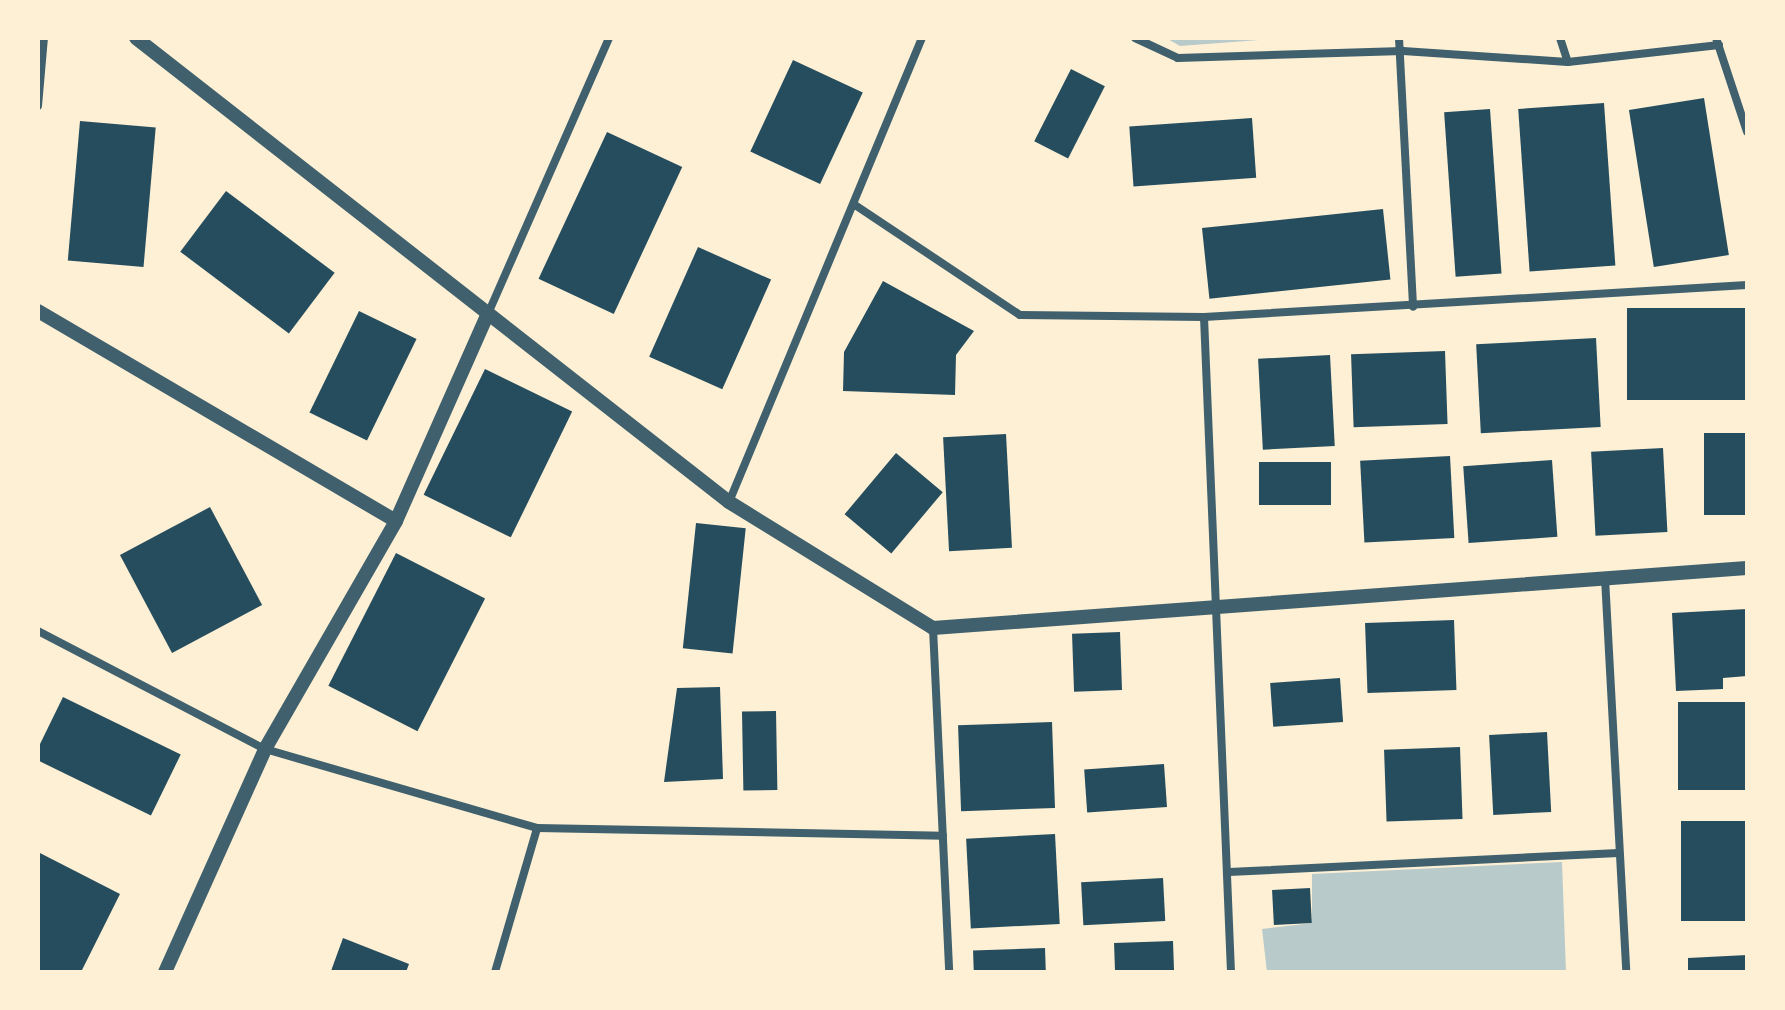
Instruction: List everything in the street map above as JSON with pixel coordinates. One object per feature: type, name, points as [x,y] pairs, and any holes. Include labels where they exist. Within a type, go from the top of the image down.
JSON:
[{"type":"street","points":[[38,106],[44,38]]},
{"type":"street","points":[[136,38],[486,318],[729,502],[933,628],[1213,603],[1747,568]]},
{"type":"street","points":[[165,972],[265,749],[396,521],[609,38]]},
{"type":"street","points":[[729,502],[922,38]]},
{"type":"street","points":[[1135,38],[1178,58],[1403,51],[1568,62],[1718,42],[1746,127]]},
{"type":"street","points":[[1399,38],[1403,51],[1413,307]]},
{"type":"street","points":[[1560,38],[1568,62]]},
{"type":"street","points":[[855,205],[1020,315],[1204,317],[1747,285]]},
{"type":"street","points":[[38,311],[396,521]]},
{"type":"street","points":[[1204,317],[1213,603],[1229,872],[1231,972]]},
{"type":"street","points":[[1605,577],[1626,972]]},
{"type":"street","points":[[933,628],[949,972]]},
{"type":"street","points":[[38,631],[265,749],[537,828],[943,836]]},
{"type":"street","points":[[495,972],[537,828]]},
{"type":"street","points":[[1229,872],[1619,853]]},
{"type":"shaded area","points":[[1166,38],[1285,38],[1180,46]]},
{"type":"shaded area","points":[[1562,862],[1566,972],[1267,972],[1262,929],[1312,923],[1312,874]]},
{"type":"building","points":[[793,60],[863,93],[820,184],[750,152]]},
{"type":"building","points":[[1071,69],[1105,86],[1068,158],[1034,141]]},
{"type":"building","points":[[1704,98],[1729,255],[1654,267],[1629,110]]},
{"type":"building","points":[[1604,103],[1615,266],[1530,272],[1518,109]]},
{"type":"building","points":[[1490,109],[1502,274],[1456,277],[1444,112]]},
{"type":"building","points":[[1252,118],[1256,178],[1133,186],[1129,127]]},
{"type":"building","points":[[80,121],[156,128],[144,267],[68,260]]},
{"type":"building","points":[[607,132],[682,167],[614,314],[539,279]]},
{"type":"building","points":[[226,191],[335,273],[289,334],[180,252]]},
{"type":"building","points":[[1383,209],[1390,280],[1209,299],[1202,228]]},
{"type":"building","points":[[698,247],[771,280],[722,389],[649,357]]},
{"type":"building","points":[[883,281],[974,331],[956,355],[955,395],[843,391],[844,352]]},
{"type":"building","points":[[1627,308],[1747,308],[1747,400],[1627,400]]},
{"type":"building","points":[[359,311],[417,339],[367,441],[309,413]]},
{"type":"building","points":[[1596,338],[1601,427],[1481,433],[1476,344]]},
{"type":"building","points":[[1445,351],[1448,424],[1354,427],[1351,354]]},
{"type":"building","points":[[1330,355],[1335,446],[1263,450],[1258,359]]},
{"type":"building","points":[[485,369],[572,412],[511,537],[424,495]]},
{"type":"building","points":[[1704,433],[1747,433],[1747,515],[1704,515]]},
{"type":"building","points":[[1006,434],[1012,548],[949,551],[943,437]]},
{"type":"building","points":[[1663,448],[1667,532],[1595,536],[1591,452]]},
{"type":"building","points":[[896,453],[943,492],[891,553],[845,514]]},
{"type":"building","points":[[1450,456],[1454,538],[1364,543],[1360,461]]},
{"type":"building","points":[[1552,460],[1557,537],[1469,543],[1463,466]]},
{"type":"building","points":[[1259,462],[1331,462],[1331,505],[1259,505]]},
{"type":"building","points":[[210,507],[262,605],[172,653],[120,555]]},
{"type":"building","points":[[696,523],[746,528],[733,654],[683,648]]},
{"type":"building","points":[[396,553],[485,598],[417,731],[328,686]]},
{"type":"building","points":[[1747,609],[1747,676],[1723,678],[1723,689],[1676,691],[1672,613]]},
{"type":"building","points":[[1454,620],[1456,690],[1367,693],[1365,623]]},
{"type":"building","points":[[1120,632],[1122,690],[1074,692],[1072,634]]},
{"type":"building","points":[[1340,678],[1343,722],[1273,727],[1270,683]]},
{"type":"building","points":[[720,687],[723,779],[664,782],[677,688]]},
{"type":"building","points":[[63,697],[181,754],[151,816],[38,760],[38,748]]},
{"type":"building","points":[[1678,702],[1747,702],[1747,790],[1678,790]]},
{"type":"building","points":[[776,711],[777,790],[743,791],[742,712]]},
{"type":"building","points":[[1052,722],[1055,808],[961,811],[958,725]]},
{"type":"building","points":[[1547,732],[1551,812],[1493,815],[1489,735]]},
{"type":"building","points":[[1460,747],[1463,819],[1387,822],[1384,750]]},
{"type":"building","points":[[1164,764],[1167,807],[1087,812],[1084,770]]},
{"type":"building","points":[[1681,821],[1747,821],[1747,921],[1681,921]]},
{"type":"building","points":[[1055,834],[1060,924],[971,929],[966,839]]},
{"type":"building","points":[[38,852],[120,894],[81,972],[38,972]]},
{"type":"building","points":[[1163,878],[1165,921],[1083,925],[1081,882]]},
{"type":"building","points":[[1310,888],[1312,923],[1274,925],[1272,890]]},
{"type":"building","points":[[343,938],[409,964],[406,972],[331,971]]},
{"type":"building","points":[[1173,941],[1174,972],[1115,972],[1114,943]]},
{"type":"building","points":[[1045,948],[1046,972],[974,972],[973,951]]},
{"type":"building","points":[[1747,955],[1747,972],[1688,972],[1688,958]]}]
